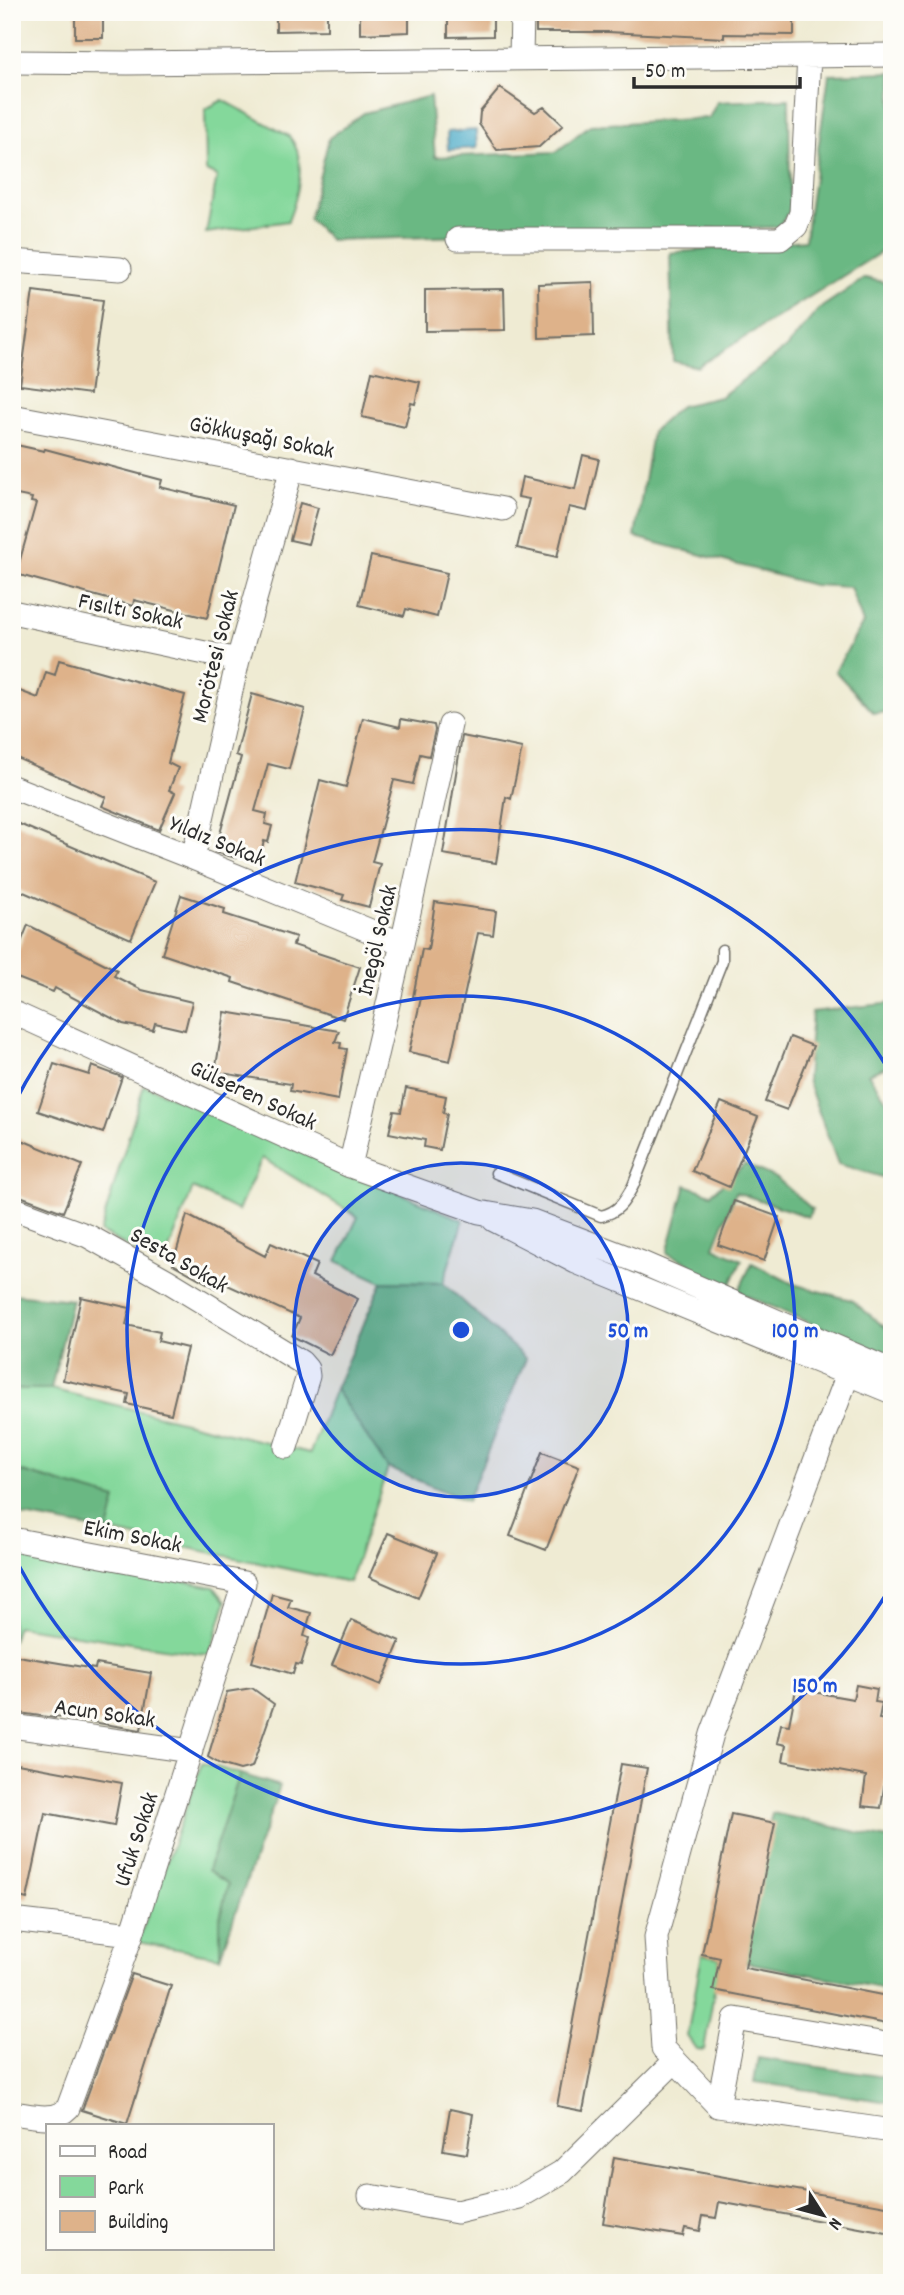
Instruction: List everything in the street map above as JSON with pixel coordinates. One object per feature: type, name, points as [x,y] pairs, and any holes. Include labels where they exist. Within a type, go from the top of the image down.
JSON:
[{"type":"street","points":[[521,57],[522,12]]},
{"type":"street","points":[[12,62],[892,55]]},
{"type":"street","points":[[458,239],[780,239],[796,226],[801,213],[809,57]]},
{"type":"street","points":[[12,261],[120,269]]},
{"type":"street","name":"Gökkuşağı Sokak","points":[[12,416],[503,509]]},
{"type":"street","name":"Morötesi Sokak","points":[[193,858],[238,660],[292,468]]},
{"type":"street","name":"Fısıltı Sokak","points":[[12,612],[238,660]]},
{"type":"street","name":"İnegöl Sokak","points":[[350,1166],[450,725]]},
{"type":"street","name":"Yıldız Sokak","points":[[12,787],[402,944]]},
{"type":"street","name":"Gülseren Sokak","points":[[12,1012],[350,1166],[479,1212]]},
{"type":"street","name":"Sesta Sokak","points":[[12,1208],[88,1236],[301,1362],[307,1369],[308,1376],[286,1447]]},
{"type":"street","points":[[479,1212],[532,1221],[642,1263],[892,1371]]},
{"type":"street","points":[[479,1212],[576,1262],[892,1392]]},
{"type":"street","points":[[848,1374],[712,1734],[656,1937],[663,2048],[718,2106],[892,2131]]},
{"type":"street","name":"Ekim Sokak","points":[[12,1539],[244,1583]]},
{"type":"street","name":"Ufuk Sokak","points":[[12,2113],[52,2117],[62,2115],[68,2108],[132,1934],[244,1583]]},
{"type":"street","name":"Acun Sokak","points":[[12,1726],[191,1751]]},
{"type":"street","points":[[12,1920],[132,1934]]},
{"type":"street","points":[[718,2106],[735,2019],[892,2045]]},
{"type":"street","points":[[370,2196],[457,2212],[519,2197],[562,2172],[675,2061]]},
{"type":"lane","points":[[496,1173],[601,1216],[612,1213],[623,1205],[633,1186],[722,961],[722,950]]},
{"type":"green space","points":[[892,72],[892,252],[883,251],[697,367],[673,361],[670,253],[805,240],[829,74]]},
{"type":"green space","points":[[430,96],[435,157],[556,152],[590,125],[709,118],[717,102],[789,99],[790,211],[778,227],[330,240],[309,219],[329,138],[364,113]]},
{"type":"green space","points":[[223,100],[289,136],[295,145],[300,166],[299,177],[288,221],[206,233],[217,176],[206,171],[205,109]]},
{"type":"green space","points":[[865,278],[892,284],[892,712],[874,713],[835,671],[863,623],[850,587],[813,585],[635,537],[652,432],[680,406],[720,397],[786,348],[819,309]]},
{"type":"green space","points":[[892,1003],[892,1065],[868,1074],[892,1108],[892,1180],[838,1164],[807,1080],[812,1012]]},
{"type":"green space","points":[[144,1085],[463,1220],[443,1283],[382,1282],[337,1261],[358,1217],[262,1158],[238,1211],[193,1188],[163,1265],[100,1232]]},
{"type":"green space","points":[[745,1164],[778,1179],[812,1209],[808,1217],[736,1192],[714,1247],[742,1260],[729,1288],[685,1272],[691,1264],[667,1253],[686,1185],[711,1194]]},
{"type":"green space","points":[[752,1263],[793,1284],[851,1300],[892,1333],[892,1358],[738,1292]]},
{"type":"green space","points":[[382,1282],[443,1283],[526,1359],[467,1501],[388,1468],[335,1389]]},
{"type":"green space","points":[[12,1294],[72,1300],[51,1389],[12,1389]]},
{"type":"green space","points":[[12,1389],[51,1389],[310,1453],[335,1389],[388,1468],[349,1582],[108,1531],[115,1499],[12,1469]]},
{"type":"green space","points":[[12,1469],[116,1499],[108,1531],[12,1514]]},
{"type":"green space","points":[[12,1549],[214,1587],[226,1602],[210,1655],[17,1626],[12,1641]]},
{"type":"green space","points":[[202,1763],[240,1774],[208,1870],[229,1884],[220,1918],[220,1957],[138,1942]]},
{"type":"green space","points":[[240,1774],[280,1786],[220,1957],[220,1918],[228,1884],[208,1870]]},
{"type":"green space","points":[[772,1813],[892,1840],[892,1990],[739,1961]]},
{"type":"green space","points":[[702,1954],[720,1958],[704,2050],[696,2049],[687,2036]]},
{"type":"green space","points":[[758,2058],[892,2078],[889,2102],[754,2082]]},
{"type":"water","points":[[476,130],[477,148],[448,150],[447,132]]},
{"type":"building","points":[[75,12],[103,12],[103,38],[75,38]]},
{"type":"building","points":[[276,12],[327,12],[327,30],[276,31]]},
{"type":"building","points":[[360,12],[409,12],[409,32],[360,34]]},
{"type":"building","points":[[448,12],[493,12],[493,36],[448,37]]},
{"type":"building","points":[[536,12],[794,12],[794,35],[724,34],[724,38],[608,32],[536,32]]},
{"type":"building","points":[[500,88],[535,112],[544,107],[563,125],[539,147],[497,150],[479,124],[480,112]]},
{"type":"building","points":[[593,282],[594,336],[539,338],[538,284]]},
{"type":"building","points":[[504,289],[505,330],[425,331],[425,290]]},
{"type":"building","points":[[33,291],[103,300],[90,394],[20,385]]},
{"type":"building","points":[[372,371],[420,382],[415,404],[411,403],[405,427],[362,417]]},
{"type":"building","points":[[12,444],[44,451],[45,449],[162,480],[160,487],[234,505],[207,618],[134,600],[133,606],[16,574],[36,503],[31,502],[32,498],[12,494]]},
{"type":"building","points":[[583,455],[599,459],[587,511],[569,507],[557,557],[517,548],[529,499],[518,497],[522,477],[575,489]]},
{"type":"building","points":[[300,503],[318,508],[308,544],[290,540]]},
{"type":"building","points":[[371,556],[447,573],[437,617],[406,609],[404,616],[359,605]]},
{"type":"building","points":[[59,660],[185,695],[168,763],[178,768],[169,790],[175,793],[159,830],[102,806],[106,797],[12,756],[12,688],[38,698],[46,672],[55,675]]},
{"type":"building","points":[[252,694],[305,709],[289,769],[268,764],[255,811],[267,814],[265,824],[272,826],[268,842],[264,841],[260,856],[238,850],[236,858],[215,852],[241,757],[236,755]]},
{"type":"building","points":[[363,718],[400,727],[401,719],[434,725],[435,730],[429,756],[420,754],[413,784],[394,780],[372,862],[380,864],[369,907],[342,900],[344,895],[295,882],[320,780],[346,787]]},
{"type":"building","points":[[462,736],[522,748],[511,799],[506,797],[496,863],[443,854]]},
{"type":"building","points":[[12,821],[155,882],[131,939],[12,887]]},
{"type":"building","points":[[181,895],[225,909],[224,914],[296,937],[293,945],[360,967],[343,1019],[232,982],[233,978],[162,954]]},
{"type":"building","points":[[435,902],[496,911],[493,935],[478,933],[450,1061],[409,1052],[421,998],[413,997],[422,949],[428,950]]},
{"type":"building","points":[[28,925],[117,970],[114,976],[142,990],[192,1002],[185,1030],[155,1023],[153,1030],[123,1024],[55,988],[53,992],[12,976],[12,965]]},
{"type":"building","points":[[225,1012],[339,1031],[335,1042],[341,1043],[340,1048],[347,1049],[338,1100],[290,1091],[291,1084],[215,1072]]},
{"type":"building","points":[[790,1037],[813,1046],[787,1110],[765,1102]]},
{"type":"building","points":[[54,1064],[89,1075],[92,1066],[122,1077],[103,1133],[38,1111]]},
{"type":"building","points":[[406,1088],[446,1096],[443,1113],[447,1114],[440,1150],[424,1147],[425,1140],[389,1133],[394,1111],[401,1112]]},
{"type":"building","points":[[721,1102],[758,1117],[729,1187],[692,1171]]},
{"type":"building","points":[[12,1136],[82,1165],[63,1212],[12,1193]]},
{"type":"building","points":[[734,1201],[779,1217],[764,1261],[718,1245]]},
{"type":"building","points":[[187,1215],[265,1256],[271,1243],[317,1264],[312,1276],[358,1299],[330,1355],[292,1336],[300,1318],[219,1281],[216,1288],[173,1264]]},
{"type":"building","points":[[81,1297],[130,1308],[126,1325],[160,1332],[158,1341],[187,1348],[171,1414],[127,1404],[129,1394],[63,1380]]},
{"type":"building","points":[[542,1452],[579,1466],[546,1550],[510,1536]]},
{"type":"building","points":[[388,1533],[437,1553],[418,1598],[369,1577]]},
{"type":"building","points":[[272,1594],[291,1599],[288,1607],[311,1613],[304,1636],[309,1638],[301,1665],[296,1664],[293,1674],[252,1662]]},
{"type":"building","points":[[351,1620],[400,1641],[381,1685],[332,1665]]},
{"type":"building","points":[[12,1655],[95,1669],[96,1664],[151,1673],[141,1730],[56,1716],[12,1712]]},
{"type":"building","points":[[856,1685],[877,1689],[875,1702],[882,1703],[879,1719],[892,1721],[892,1781],[885,1780],[881,1808],[862,1806],[866,1776],[783,1761],[786,1745],[777,1743],[781,1724],[789,1725],[796,1689],[853,1699]]},
{"type":"building","points":[[252,1688],[274,1704],[252,1767],[240,1770],[208,1757],[227,1692]]},
{"type":"building","points":[[12,1763],[122,1783],[114,1826],[45,1813],[27,1899],[12,1895]]},
{"type":"building","points":[[621,1764],[647,1768],[583,2111],[557,2106]]},
{"type":"building","points":[[731,1814],[775,1823],[745,1968],[892,1997],[892,2025],[713,1990],[720,1958],[702,1954]]},
{"type":"building","points":[[132,1974],[171,1986],[127,2124],[82,2110]]},
{"type":"building","points":[[450,2109],[473,2114],[467,2154],[443,2150]]},
{"type":"building","points":[[614,2157],[892,2207],[892,2234],[719,2202],[716,2218],[703,2216],[700,2231],[685,2228],[683,2236],[603,2223]]}]
